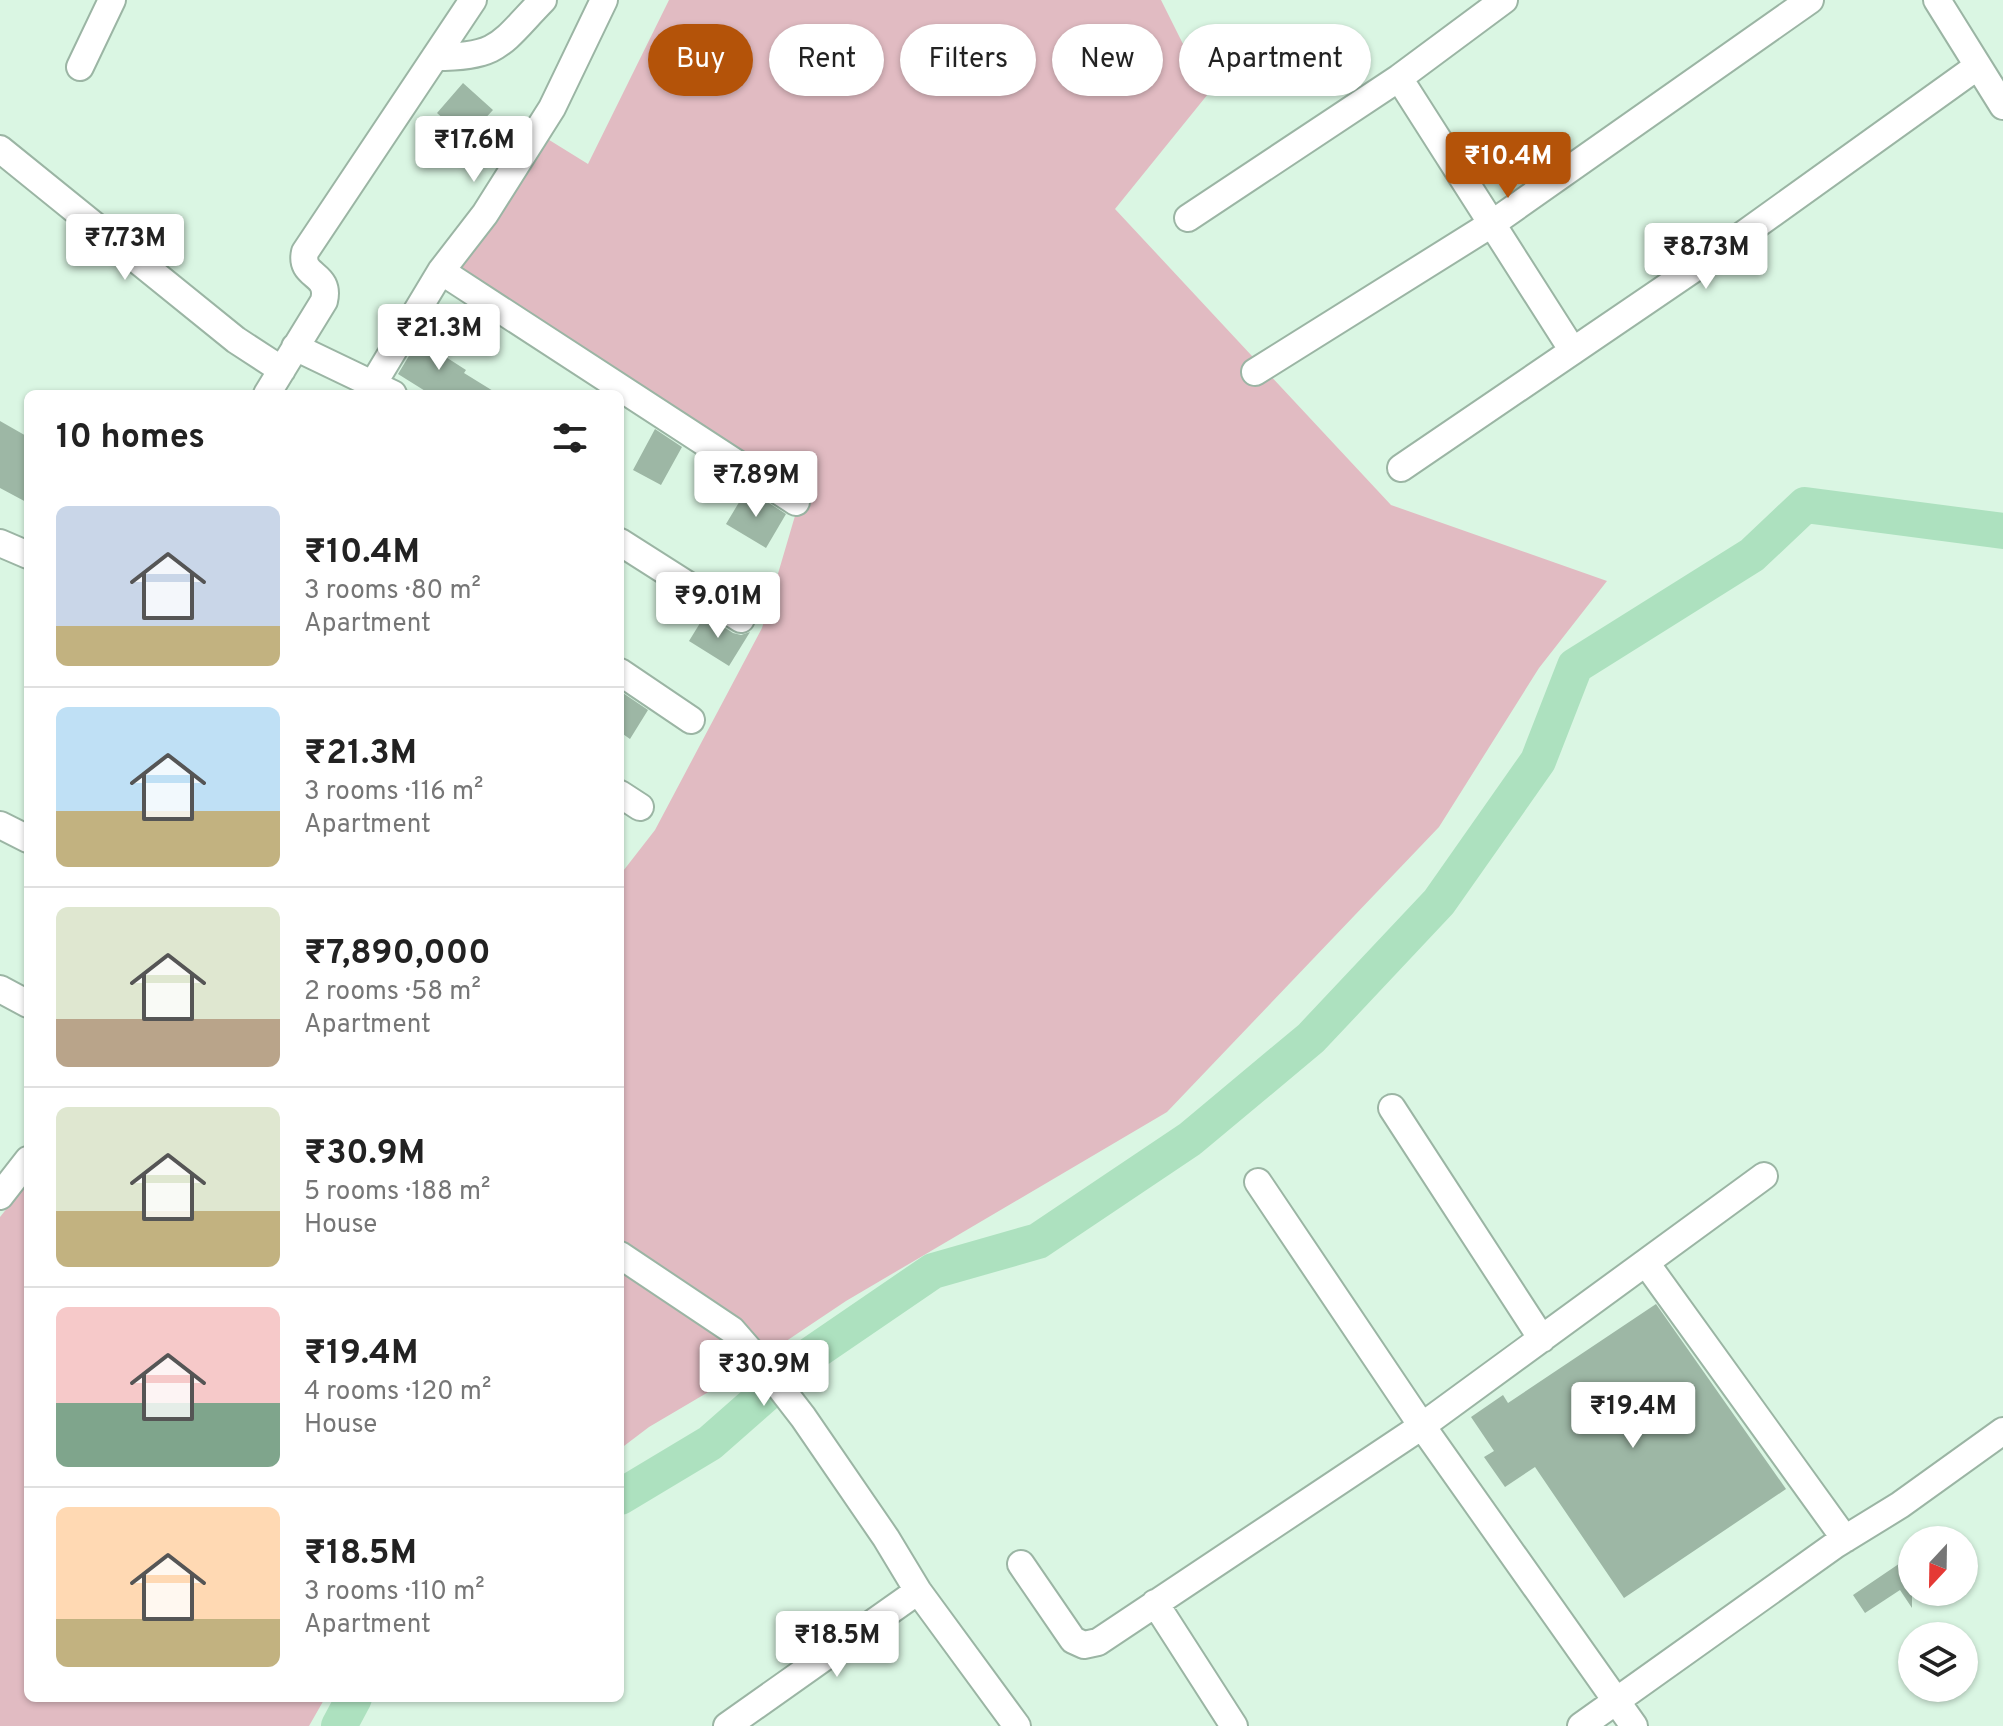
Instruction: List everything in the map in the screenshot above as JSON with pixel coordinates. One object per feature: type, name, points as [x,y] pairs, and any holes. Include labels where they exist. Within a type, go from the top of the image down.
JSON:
[{"type":"street","points":[[80,67],[112,0]]},
{"type":"street","points":[[270,390],[324,301],[326,290],[323,282],[306,268],[303,260],[305,252],[473,0]]},
{"type":"street","points":[[435,57],[465,57],[489,52],[543,0]]},
{"type":"street","points":[[295,347],[378,390],[441,271],[485,214],[556,100],[604,0]]},
{"type":"street","points":[[1188,218],[1399,78],[1504,0]]},
{"type":"street","points":[[1255,372],[1493,223],[1810,0]]},
{"type":"street","points":[[1937,0],[2003,106]]},
{"type":"street","points":[[1401,468],[1718,253],[1978,66]]},
{"type":"street","points":[[1399,78],[1573,351]]},
{"type":"street","points":[[0,149],[236,340],[282,370]]},
{"type":"street","points":[[441,271],[615,390]]},
{"type":"street","points":[[624,396],[796,502]]},
{"type":"street","points":[[0,543],[24,553]]},
{"type":"street","points":[[624,545],[741,619]]},
{"type":"street","points":[[624,675],[691,720]]},
{"type":"street","points":[[0,825],[24,837]]},
{"type":"street","points":[[0,989],[24,1002]]},
{"type":"street","points":[[1392,1108],[1542,1339]]},
{"type":"street","points":[[1021,1564],[1073,1640],[1084,1645],[1098,1642],[1422,1426],[1764,1176]]},
{"type":"street","points":[[1258,1182],[1422,1426],[1634,1726]]},
{"type":"street","points":[[624,1258],[732,1330],[765,1368],[803,1417],[886,1538],[918,1591],[1017,1726]]},
{"type":"street","points":[[1646,1263],[1845,1539]]},
{"type":"street","points":[[1581,1726],[2003,1431]]},
{"type":"street","points":[[727,1726],[918,1591]]},
{"type":"street","points":[[1155,1603],[1234,1726]]},
{"type":"shaded area","points":[[669,0],[1161,0],[1179,36],[1179,96],[1206,96],[1115,209],[1391,505],[1607,581],[1539,668],[1439,827],[1167,1112],[846,1301],[624,1446],[624,870],[655,830],[762,628],[802,492],[460,269],[546,138],[588,164],[648,43],[648,96],[753,96],[753,24],[657,24]]},
{"type":"shaded area","points":[[24,1187],[24,1702],[323,1702],[309,1726],[0,1726],[0,1217]]},
{"type":"building","points":[[463,83],[493,110],[466,139],[437,113]]},
{"type":"building","points":[[421,336],[441,348],[438,352],[466,370],[464,373],[492,390],[424,390],[398,374]]},
{"type":"building","points":[[0,421],[24,435],[24,501],[0,488]]},
{"type":"building","points":[[655,429],[682,447],[661,485],[633,470]]},
{"type":"building","points":[[747,489],[786,514],[766,548],[726,524]]},
{"type":"building","points":[[705,615],[733,633],[741,635],[750,632],[729,666],[689,641]]},
{"type":"building","points":[[624,694],[648,710],[630,739],[624,735]]},
{"type":"building","points":[[1656,1304],[1786,1489],[1624,1598],[1535,1467],[1505,1487],[1484,1457],[1494,1451],[1471,1417],[1503,1395],[1508,1403]]},
{"type":"building","points":[[1898,1564],[1898,1591],[1865,1613],[1853,1595]]},
{"type":"waterway","points":[[624,1495],[710,1443],[810,1355],[933,1271],[1038,1241],[1190,1139],[1311,1038],[1439,902],[1538,761],[1575,666],[1752,555],[1805,505],[2003,531]]},
{"type":"waterway","points":[[339,1726],[352,1702]]}]
